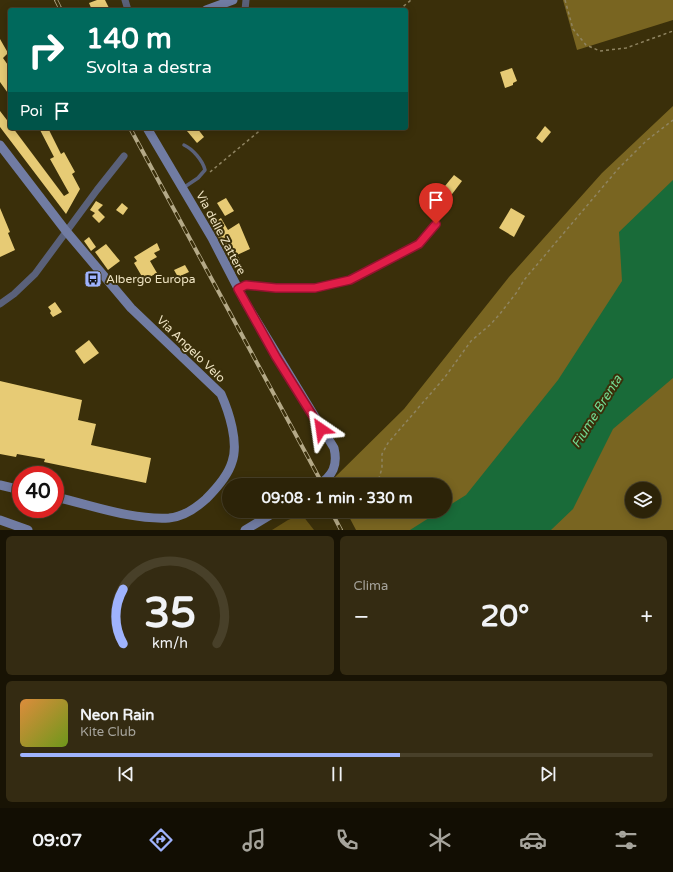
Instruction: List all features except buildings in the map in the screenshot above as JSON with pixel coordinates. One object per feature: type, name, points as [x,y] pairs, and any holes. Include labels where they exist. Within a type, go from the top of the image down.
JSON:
[{"type":"main road","points":[[211,8],[233,0]]},
{"type":"main road","name":"Via delle Zattere","points":[[149,131],[212,238],[238,289],[276,357],[334,448],[337,459],[327,478]]},
{"type":"main road","name":"Via Angelo Velo","points":[[0,145],[66,231],[132,308],[221,394],[229,411],[235,446],[232,462],[218,488],[196,508],[171,518],[146,518],[64,499]]},
{"type":"main road","points":[[0,485],[12,488]]},
{"type":"main road","points":[[245,530],[265,518]]},
{"type":"main road","points":[[0,520],[28,530]]},
{"type":"street","points":[[0,304],[14,294],[35,274],[124,156]]},
{"type":"lane","points":[[183,188],[198,178],[205,170],[204,164],[188,146],[184,145]]},
{"type":"lane","points":[[238,289],[246,285],[276,288],[315,288],[350,280],[419,244],[436,224]]},
{"type":"path","points":[[402,8],[411,0]]},
{"type":"path","points":[[565,0],[573,29],[586,45],[600,50],[626,48],[673,31]]},
{"type":"path","points":[[379,478],[382,468],[382,454],[388,443],[445,377],[471,341],[499,315],[517,292],[524,280],[618,169],[646,141],[673,120]]},
{"type":"path","points":[[198,178],[207,175],[261,130]]},
{"type":"shaded area","points":[[563,0],[673,0],[673,20],[577,50]]},
{"type":"shaded area","points":[[673,106],[673,530],[356,530],[350,518],[452,518],[452,478],[334,478],[404,409],[509,277],[602,173]]},
{"type":"shaded area","points":[[293,518],[305,518],[314,530],[272,530]]},
{"type":"water","name":"Fiume Brenta","points":[[673,180],[673,378],[613,429],[573,509],[551,530],[410,530],[429,518],[452,518],[452,504],[466,495],[558,380],[622,281],[619,232]]},
{"type":"railway","points":[[56,0],[60,8]]},
{"type":"railway","points":[[131,130],[319,478]]},
{"type":"railway","points":[[335,518],[341,530]]},
{"type":"place","name":"Albergo Europa","points":[[93,279]]},
{"type":"route","points":[[321,429],[276,357],[238,289],[246,285],[276,288],[315,288],[350,280],[419,244],[436,224]]}]
